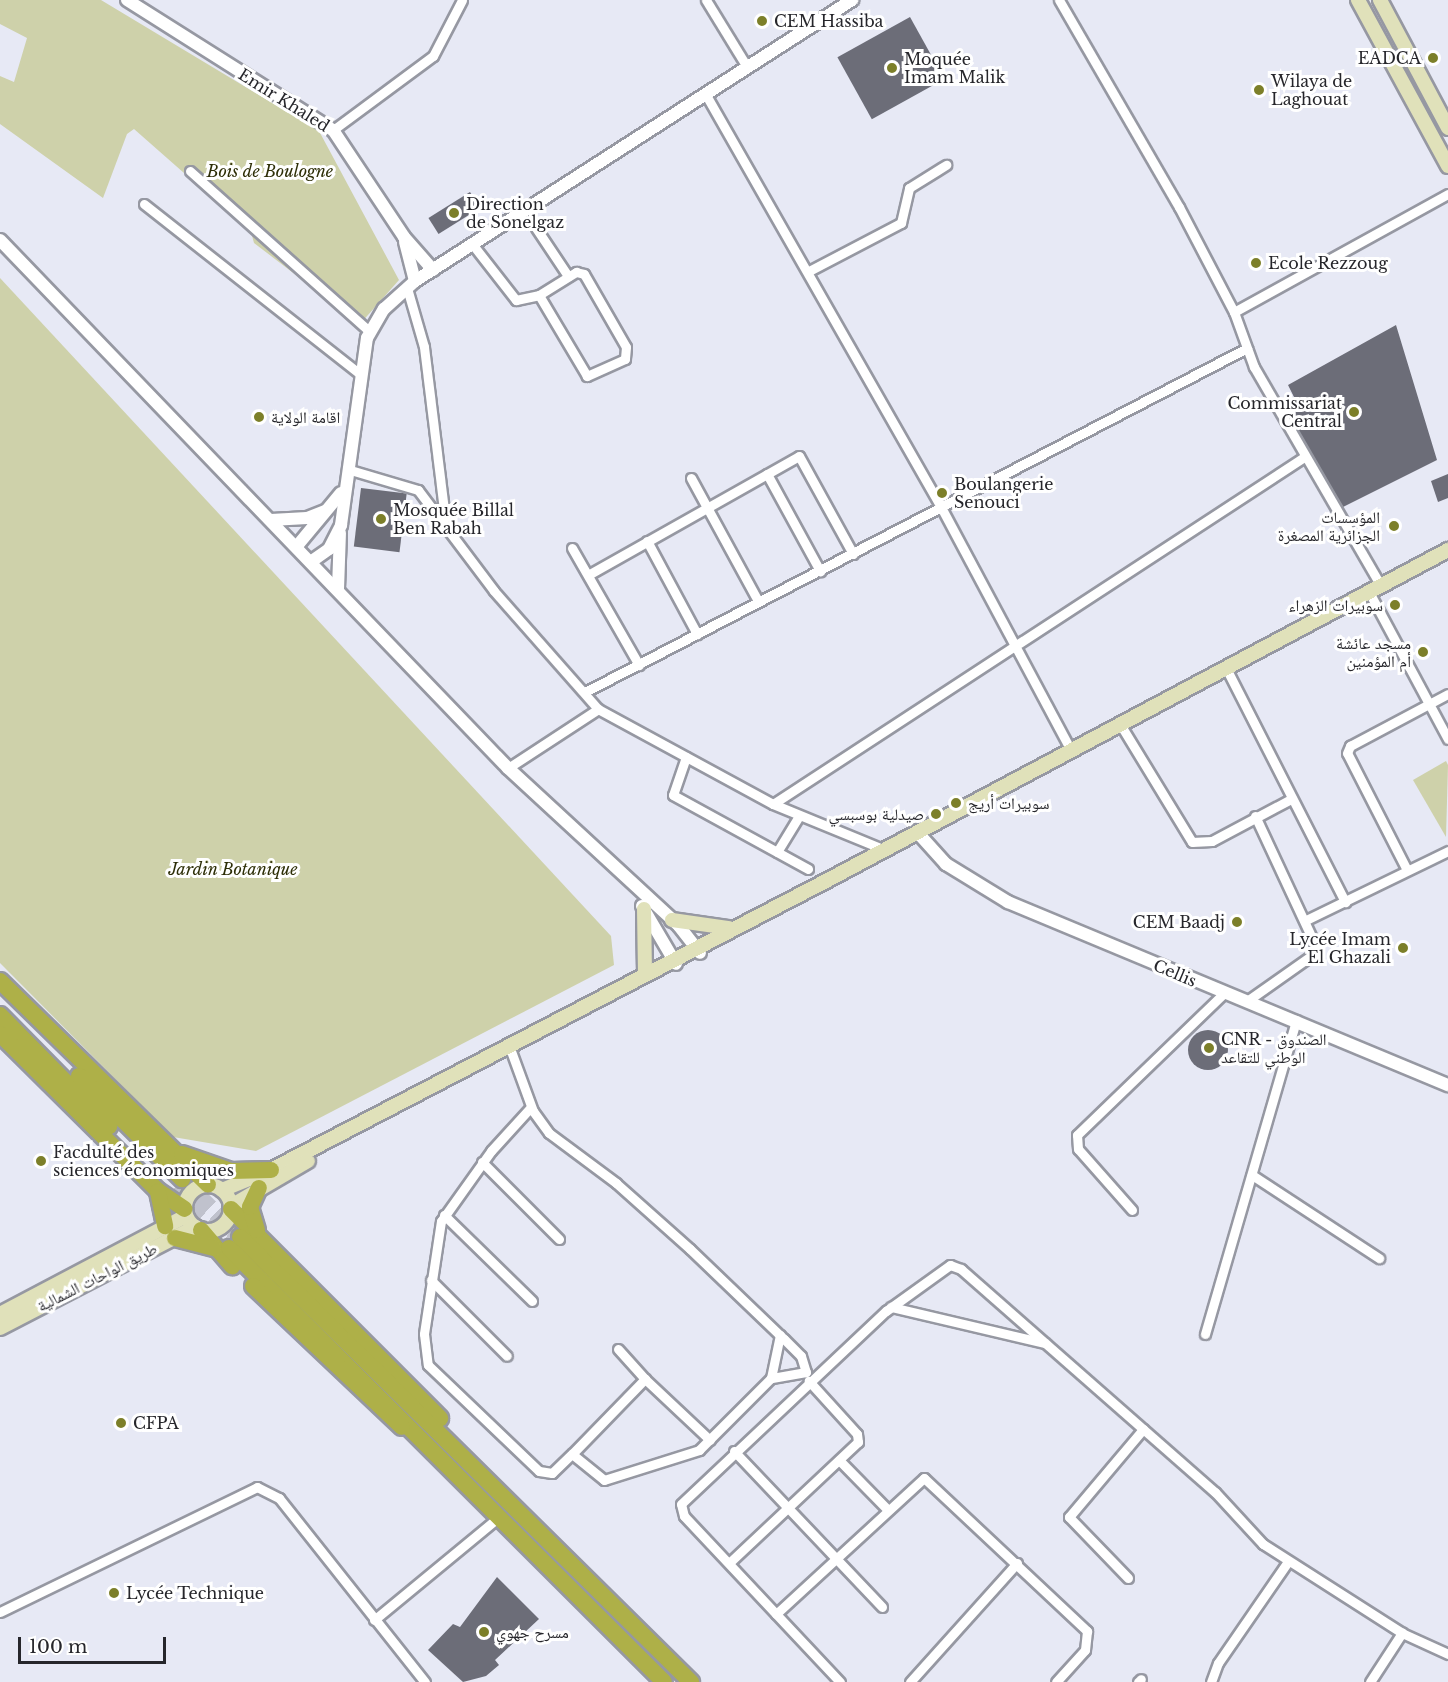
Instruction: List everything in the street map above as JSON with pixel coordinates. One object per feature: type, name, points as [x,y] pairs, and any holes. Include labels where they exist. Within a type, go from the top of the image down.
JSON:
[{"type":"highway","points":[[0,981],[167,1146],[215,1187]]},
{"type":"highway","points":[[0,995],[170,1187],[185,1212]]},
{"type":"highway","points":[[0,1015],[170,1187],[170,1232],[197,1240],[230,1245],[664,1682]]},
{"type":"highway","points":[[0,1034],[170,1187]]},
{"type":"highway","points":[[167,1146],[212,1168],[271,1170]]},
{"type":"highway","points":[[259,1188],[250,1207],[259,1234]]},
{"type":"highway","points":[[231,1208],[432,1409],[469,1461]]},
{"type":"highway","points":[[198,1228],[230,1245],[469,1461],[691,1682]]},
{"type":"main road","points":[[1358,0],[1448,166]]},
{"type":"main road","points":[[1380,0],[1448,128]]},
{"type":"main road","points":[[1388,54],[1404,45]]},
{"type":"main road","points":[[1417,109],[1433,100]]},
{"type":"main road","points":[[185,1212],[198,1228],[221,1227],[231,1208],[259,1188],[673,962],[918,833],[1374,587],[1448,550]]},
{"type":"main road","points":[[698,950],[735,928],[826,881]]},
{"type":"main road","points":[[644,909],[645,973]]},
{"type":"main road","points":[[672,920],[701,928],[735,928]]},
{"type":"main road","points":[[170,1232],[185,1212],[191,1192],[271,1170],[645,973],[673,962]]},
{"type":"main road","points":[[215,1187],[231,1208]]},
{"type":"main road","name":"طريق الواحات الشمالية","points":[[0,1314],[170,1232],[198,1228]]},
{"type":"main road","name":"طريق الواحات الشمالية","points":[[0,1328],[170,1232]]},
{"type":"street","name":"Emir Khaled","points":[[127,0],[333,130],[404,237]]},
{"type":"street","points":[[333,130],[433,56],[462,0]]},
{"type":"street","points":[[706,0],[747,67]]},
{"type":"street","points":[[338,589],[343,489],[369,331],[411,285],[852,0]]},
{"type":"street","points":[[1059,0],[1234,312],[1246,348],[1374,587],[1448,739]]},
{"type":"street","points":[[706,95],[941,507],[1071,750]]},
{"type":"street","points":[[808,271],[901,223],[909,188],[946,165]]},
{"type":"street","points":[[190,171],[369,331]]},
{"type":"street","points":[[1234,312],[1448,194]]},
{"type":"street","points":[[144,204],[361,375]]},
{"type":"street","points":[[536,228],[568,276]]},
{"type":"street","points":[[404,237],[433,270]]},
{"type":"street","points":[[404,237],[424,347],[445,522]]},
{"type":"street","points":[[0,240],[312,561],[508,768],[624,880],[672,920],[698,950]]},
{"type":"street","points":[[473,245],[509,296],[526,300],[539,295],[568,276],[584,274],[626,347],[625,359],[587,376],[539,295]]},
{"type":"street","points":[[585,692],[1246,348]]},
{"type":"street","points":[[588,575],[799,456],[853,554]]},
{"type":"street","points":[[773,804],[1304,457]]},
{"type":"street","points":[[347,470],[406,483],[445,522],[494,591],[598,709],[773,804],[885,849]]},
{"type":"street","points":[[767,474],[820,571]]},
{"type":"street","points":[[691,478],[758,601]]},
{"type":"street","points":[[297,546],[334,506],[343,489]]},
{"type":"street","points":[[271,520],[307,518],[334,506]]},
{"type":"street","points":[[312,561],[329,549],[341,525]]},
{"type":"street","points":[[646,541],[697,634]]},
{"type":"street","points":[[572,548],[639,665]]},
{"type":"street","points":[[1226,668],[1345,902]]},
{"type":"street","points":[[1407,870],[1347,753],[1350,746],[1448,694]]},
{"type":"street","points":[[508,768],[598,709]]},
{"type":"street","points":[[1120,724],[1192,842],[1212,841],[1291,799]]},
{"type":"street","points":[[686,757],[673,795],[808,868]]},
{"type":"street","points":[[777,852],[799,816]]},
{"type":"street","points":[[1247,1001],[1317,955],[1306,920],[1256,816]]},
{"type":"street","name":"Cellis","points":[[918,833],[946,864],[1008,902],[1448,1085]]},
{"type":"street","points":[[1306,920],[1448,850]]},
{"type":"street","points":[[624,880],[644,909],[673,962]]},
{"type":"street","points":[[1132,1210],[1078,1149],[1077,1135],[1223,993]]},
{"type":"street","points":[[1205,1334],[1296,1020]]},
{"type":"street","points":[[511,1051],[531,1107],[549,1133],[616,1183],[780,1335],[808,1369],[771,1378],[710,1440],[671,1463],[604,1480],[572,1454]]},
{"type":"street","points":[[531,1107],[482,1162],[444,1215],[431,1280],[424,1347],[428,1365],[539,1471],[552,1473],[645,1378]]},
{"type":"street","points":[[482,1162],[559,1239]]},
{"type":"street","points":[[1252,1175],[1378,1258]]},
{"type":"street","points":[[444,1215],[532,1301]]},
{"type":"street","points":[[840,1682],[681,1509],[734,1451],[891,1307],[940,1268],[956,1266],[1143,1429],[1287,1563],[1402,1633],[1448,1654]]},
{"type":"street","points":[[431,1280],[507,1356]]},
{"type":"street","points":[[891,1307],[1048,1344]]},
{"type":"street","points":[[771,1378],[780,1335]]},
{"type":"street","points":[[618,1349],[710,1440]]},
{"type":"street","points":[[729,1563],[858,1442],[857,1434],[809,1382]]},
{"type":"street","points":[[1128,1578],[1069,1517],[1143,1429]]},
{"type":"street","points":[[734,1451],[882,1606]]},
{"type":"street","points":[[839,1460],[888,1510]]},
{"type":"street","points":[[776,1614],[924,1478],[1017,1563],[1089,1635],[1085,1650],[1056,1682]]},
{"type":"street","points":[[0,1612],[257,1487],[279,1498],[374,1620],[426,1682]]},
{"type":"street","points":[[374,1620],[500,1516]]},
{"type":"street","points":[[910,1682],[1017,1563]]},
{"type":"street","points":[[1211,1682],[1218,1663],[1287,1563]]},
{"type":"street","points":[[1370,1682],[1402,1633]]},
{"type":"green space","name":"Bois de Boulogne","points":[[0,0],[101,0],[319,131],[399,280],[360,324],[254,243],[251,232],[134,129],[127,134],[103,198],[0,124],[0,76],[14,82],[27,38],[0,24]]},
{"type":"green space","name":"Jardin Botanique","points":[[0,278],[611,936],[614,965],[256,1151],[173,1137],[0,963]]},
{"type":"green space","points":[[1446,761],[1448,765],[1446,837],[1413,780]]},
{"type":"building","name":"Moquée Imam Malik","points":[[910,17],[944,79],[872,119],[837,57]]},
{"type":"building","name":"Direction de Sonelgaz","points":[[470,192],[480,208],[439,234],[428,218]]},
{"type":"building","name":"Commissariat Central","points":[[1396,325],[1437,460],[1343,507],[1283,404],[1294,397],[1288,385]]},
{"type":"building","points":[[1448,474],[1448,498],[1438,502],[1431,481]]},
{"type":"building","name":"Mosquée Billal Ben Rabah","points":[[361,488],[407,494],[399,552],[354,547]]},
{"type":"building","name":"CNR - الصندوق الوطني للتقاعد","points":[[1208,1030],[1216,1031],[1222,1036],[1227,1042],[1227,1058],[1222,1064],[1216,1069],[1208,1070],[1200,1069],[1194,1064],[1189,1058],[1188,1050],[1189,1042],[1194,1036],[1200,1031]]},
{"type":"building","name":"مسرح جهوي","points":[[497,1577],[539,1619],[495,1660],[499,1665],[486,1676],[463,1682],[428,1650],[453,1624],[460,1627]]},
{"type":"tunnel","points":[[182,1179],[240,1237]]},
{"type":"tunnel","points":[[172,1190],[229,1248]]},
{"type":"place","name":"CEM Hassiba","points":[[762,21]]},
{"type":"place","name":"EADCA","points":[[1433,58]]},
{"type":"place","name":"Moquée Imam Malik","points":[[892,68]]},
{"type":"place","name":"Wilaya de Laghouat","points":[[1259,90]]},
{"type":"place","name":"Direction de Sonelgaz","points":[[454,213]]},
{"type":"place","name":"Ecole Rezzoug","points":[[1256,263]]},
{"type":"place","name":"Commissariat Central","points":[[1354,412]]},
{"type":"place","name":"اقامة الولاية","points":[[259,417]]},
{"type":"place","name":"Boulangerie Senouci","points":[[942,493]]},
{"type":"place","name":"Mosquée Billal Ben Rabah","points":[[381,519]]},
{"type":"place","name":"المؤسسات الجزائرية المصغرة","points":[[1394,526]]},
{"type":"place","name":"سوبيرات الزهراء","points":[[1395,605]]},
{"type":"place","name":"مسجد عائشة أم المؤمنين","points":[[1423,652]]},
{"type":"place","name":"سوبيرات أريج","points":[[956,803]]},
{"type":"place","name":"صيدلية بوسبسي","points":[[936,814]]},
{"type":"place","name":"CEM Baadj","points":[[1237,922]]},
{"type":"place","name":"Lycée Imam El Ghazali","points":[[1403,948]]},
{"type":"place","name":"CNR - الصندوق الوطني للتقاعد","points":[[1209,1048]]},
{"type":"place","name":"Facdulté des sciences économiques","points":[[41,1161]]},
{"type":"place","name":"CFPA","points":[[121,1423]]},
{"type":"place","name":"Lycée Technique","points":[[114,1593]]},
{"type":"place","name":"مسرح جهوي","points":[[484,1632]]}]
